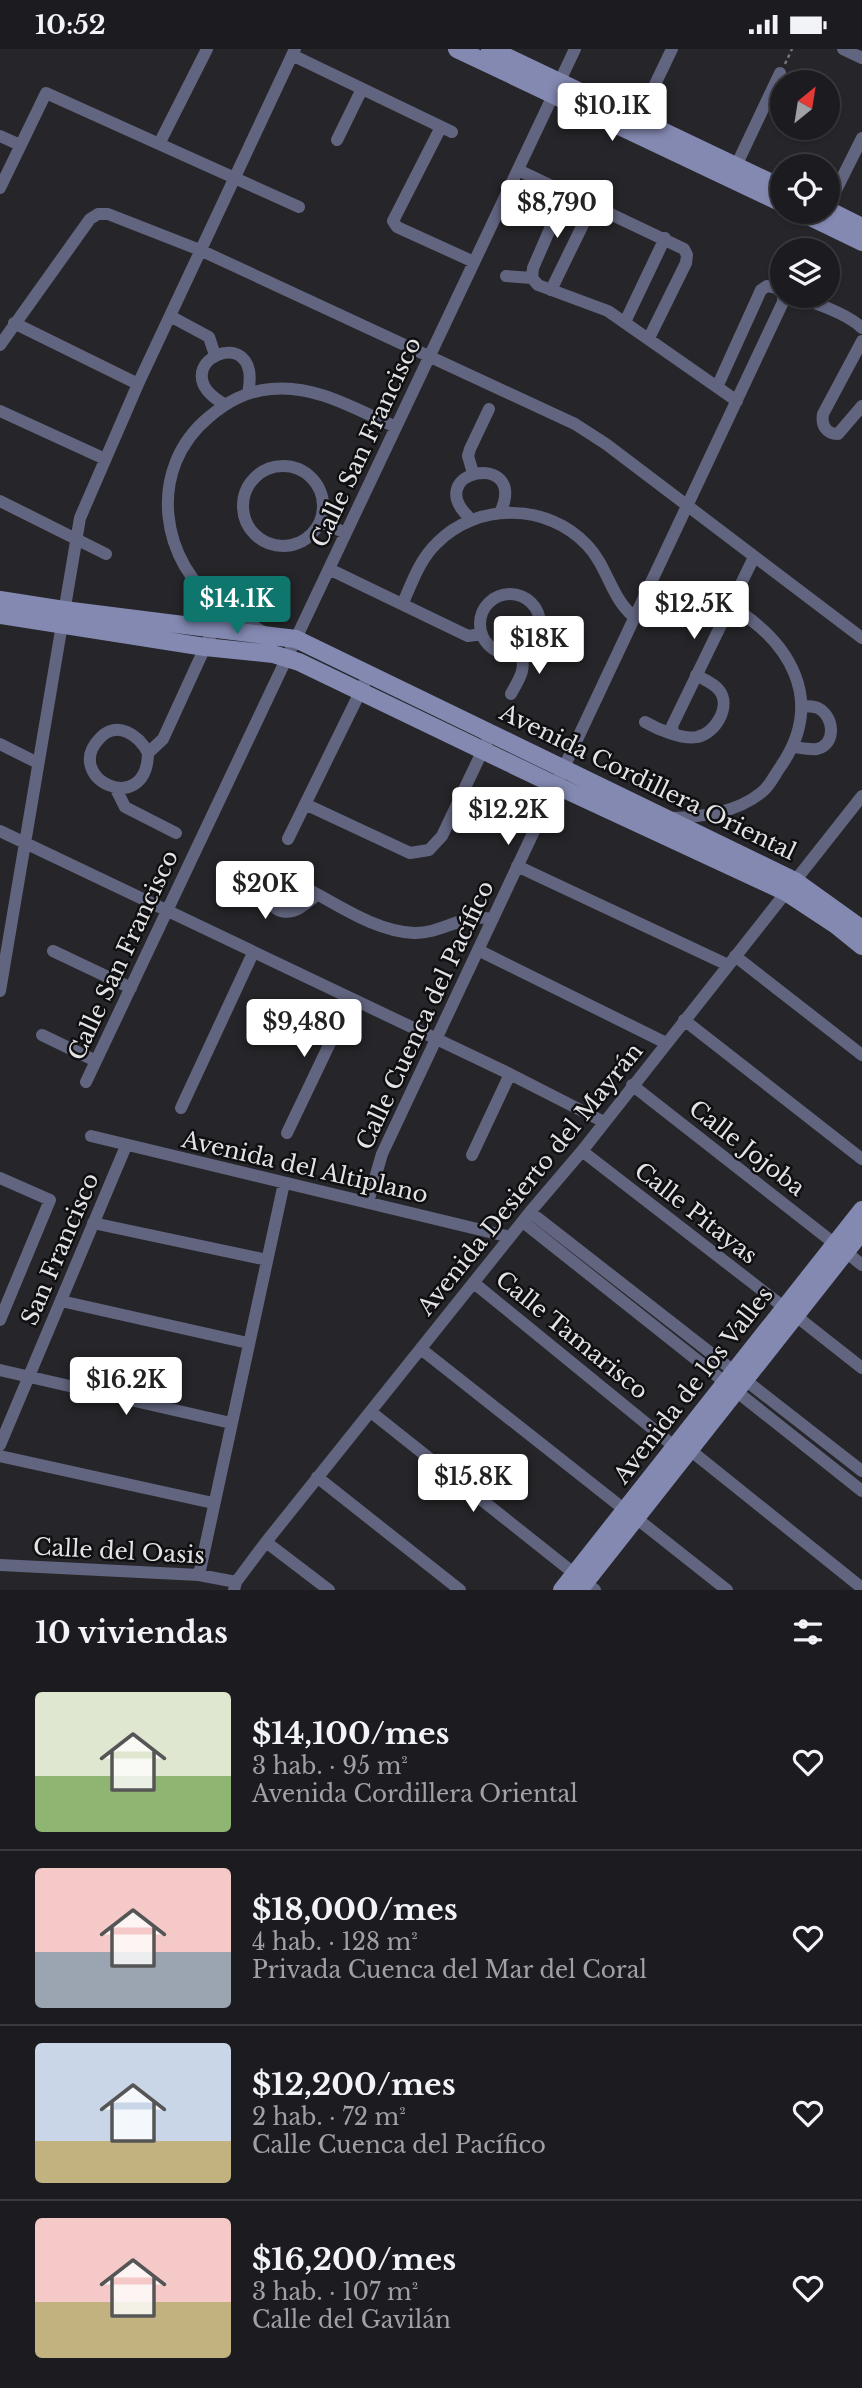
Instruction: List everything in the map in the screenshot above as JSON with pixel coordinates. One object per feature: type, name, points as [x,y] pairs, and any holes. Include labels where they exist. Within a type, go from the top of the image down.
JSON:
[{"type":"street","points":[[159,144],[207,49]]},
{"type":"street","points":[[457,49],[556,88],[770,182]]},
{"type":"street","points":[[489,49],[556,88]]},
{"type":"street","name":"Calle San Francisco","points":[[86,1081],[575,49]]},
{"type":"street","points":[[636,125],[672,49]]},
{"type":"street","points":[[843,49],[862,58]]},
{"type":"street","points":[[0,991],[5,931],[24,842],[76,537],[86,500],[293,52],[446,130],[393,221],[397,227],[474,262]]},
{"type":"street","points":[[337,140],[362,89]]},
{"type":"street","points":[[0,188],[46,93],[299,207]]},
{"type":"street","points":[[736,166],[770,94]]},
{"type":"street","points":[[636,125],[770,197]]},
{"type":"street","points":[[0,136],[20,145]]},
{"type":"street","points":[[840,182],[862,138]]},
{"type":"street","points":[[518,170],[684,249],[687,255],[686,263],[649,338]]},
{"type":"street","points":[[532,278],[533,268],[566,192]]},
{"type":"street","points":[[551,290],[593,204]]},
{"type":"street","points":[[0,345],[90,219],[98,214],[108,214],[200,250],[575,423],[862,638]]},
{"type":"street","points":[[840,218],[862,226]]},
{"type":"street","points":[[840,224],[862,242]]},
{"type":"street","points":[[625,322],[665,238]]},
{"type":"street","points":[[506,276],[532,278],[538,285],[608,311],[737,401]]},
{"type":"street","points":[[717,387],[761,290],[770,286]]},
{"type":"street","name":"Calle Cuenca del Pacífico","points":[[368,1202],[382,1154],[780,308]]},
{"type":"street","points":[[825,308],[855,321],[862,328]]},
{"type":"street","points":[[170,316],[209,337],[215,355]]},
{"type":"street","points":[[14,323],[138,384]]},
{"type":"street","points":[[862,341],[821,421],[825,428],[838,434],[862,406]]},
{"type":"street","points":[[224,404],[206,391],[202,381],[202,371],[207,361],[215,355],[225,352],[236,354],[244,360],[250,369],[248,393]]},
{"type":"street","points":[[268,634],[223,608],[194,582],[179,558],[170,530],[167,499],[171,476],[181,448],[195,429],[224,404],[248,393],[270,389],[293,389],[320,394],[396,427]]},
{"type":"street","points":[[473,473],[468,456],[489,408]]},
{"type":"street","points":[[0,411],[105,459]]},
{"type":"street","points":[[283,466],[299,469],[311,478],[320,491],[323,506],[320,522],[311,534],[298,543],[282,546],[267,542],[254,534],[246,520],[243,505],[246,490],[255,477],[268,468],[283,466]]},
{"type":"street","points":[[472,520],[457,501],[458,489],[464,479],[473,473],[484,471],[501,482],[505,502],[500,513]]},
{"type":"street","points":[[0,501],[106,554]]},
{"type":"street","points":[[403,603],[418,568],[437,543],[456,527],[472,520],[518,511],[542,516],[586,543],[603,565],[614,594],[633,616]]},
{"type":"street","points":[[320,522],[346,533]]},
{"type":"street","points":[[673,732],[672,726],[754,557]]},
{"type":"street","points":[[329,569],[468,636],[482,634]]},
{"type":"street","points":[[511,594],[522,597],[532,603],[538,613],[538,636],[521,652],[510,654],[498,651],[482,634],[480,623],[483,612],[489,602],[499,596],[511,594]]},
{"type":"street","name":"Avenida Cordillera Oriental","points":[[0,600],[62,618],[205,647],[287,657],[555,785],[791,886],[817,911],[862,946]]},
{"type":"street","points":[[667,818],[697,817],[732,809],[763,792],[794,747],[801,705],[798,681],[780,646],[753,619],[729,605]]},
{"type":"street","points":[[148,753],[163,739],[223,608]]},
{"type":"street","name":"Avenida Cordillera Oriental","points":[[0,615],[214,628],[296,639],[667,818],[791,886],[862,929]]},
{"type":"street","points":[[511,694],[524,670],[521,652]]},
{"type":"street","points":[[288,839],[369,674]]},
{"type":"street","points":[[645,722],[660,730],[694,738],[713,728],[723,710],[720,690],[696,675]]},
{"type":"street","points":[[794,747],[815,750],[824,746],[830,738],[832,723],[826,714],[817,707],[801,705]]},
{"type":"street","points":[[116,730],[130,732],[141,740],[148,753],[148,767],[141,779],[130,787],[116,789],[103,783],[93,773],[90,759],[93,745],[103,735],[116,730]]},
{"type":"street","points":[[305,804],[410,853],[429,850],[442,837],[491,733]]},
{"type":"street","points":[[0,744],[38,763]]},
{"type":"street","points":[[116,789],[125,807],[176,834]]},
{"type":"street","name":"Avenida Desierto del Mayrán","points":[[235,1586],[317,1477],[582,1151],[862,796]]},
{"type":"street","points":[[0,831],[510,1074],[604,1122]]},
{"type":"street","points":[[517,866],[732,960],[862,1055]]},
{"type":"street","points":[[317,895],[378,925],[397,931],[434,931],[479,916],[493,919]]},
{"type":"street","points":[[478,950],[666,1043]]},
{"type":"street","points":[[53,951],[131,988]]},
{"type":"street","points":[[181,1108],[253,953]]},
{"type":"street","points":[[287,1133],[351,999]]},
{"type":"street","points":[[684,1020],[862,1159]]},
{"type":"street","points":[[42,1035],[96,1061]]},
{"type":"street","points":[[472,1155],[510,1074]]},
{"type":"street","name":"Calle Jojoba","points":[[632,1085],[862,1265]]},
{"type":"street","name":"Avenida del Altiplano","points":[[91,1136],[510,1237]]},
{"type":"street","name":"San Francisco","points":[[0,1445],[126,1146]]},
{"type":"street","name":"Calle Pitayas","points":[[582,1151],[862,1368]]},
{"type":"street","points":[[0,1178],[50,1200],[0,1320]]},
{"type":"street","points":[[199,1575],[284,1183]]},
{"type":"street","name":"Avenida de los Valles","points":[[562,1590],[584,1584],[631,1514],[840,1248],[862,1210]]},
{"type":"street","points":[[526,1217],[736,1380],[862,1471]]},
{"type":"street","points":[[93,1223],[267,1260]]},
{"type":"street","name":"Avenida de los Valles","points":[[840,1248],[862,1231]]},
{"type":"street","points":[[0,1282],[14,1288]]},
{"type":"street","name":"Calle Tamarisco","points":[[474,1283],[862,1588]]},
{"type":"street","points":[[61,1301],[248,1343]]},
{"type":"street","points":[[421,1349],[727,1590]]},
{"type":"street","points":[[0,1370],[230,1423]]},
{"type":"street","points":[[736,1380],[862,1491]]},
{"type":"street","points":[[371,1412],[584,1584]]},
{"type":"street","points":[[0,1456],[213,1503]]},
{"type":"street","points":[[317,1477],[460,1590]]},
{"type":"street","points":[[266,1542],[329,1590]]},
{"type":"street","name":"Calle del Oasis","points":[[0,1565],[199,1575],[235,1586]]}]
